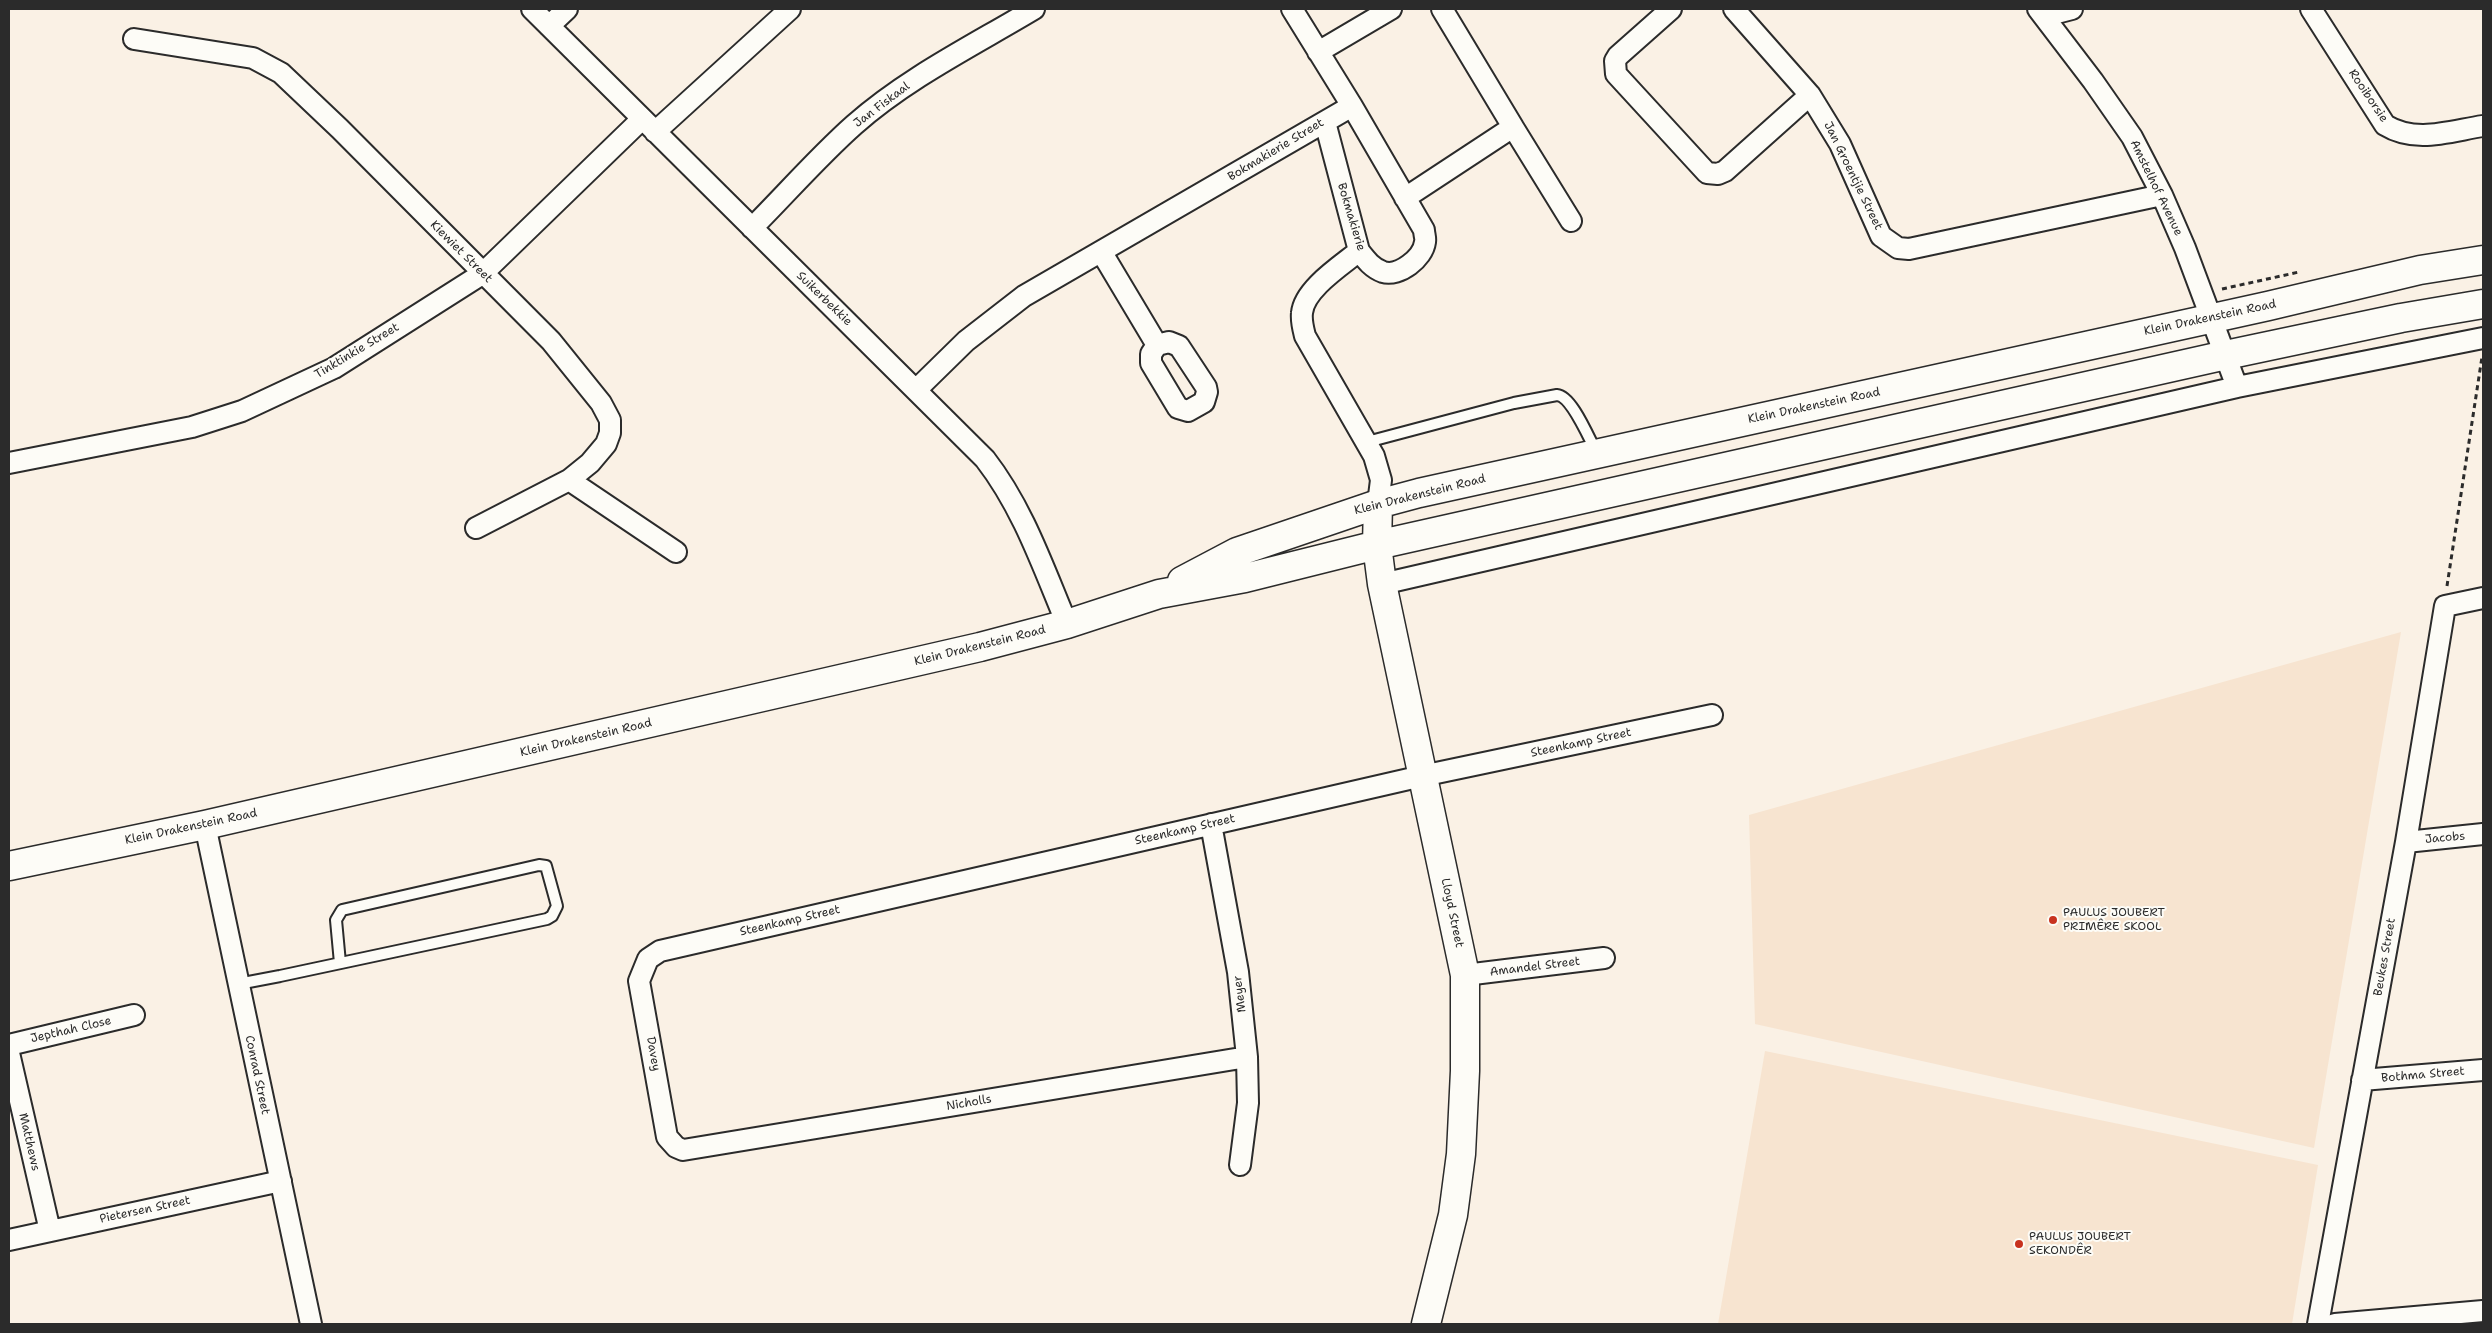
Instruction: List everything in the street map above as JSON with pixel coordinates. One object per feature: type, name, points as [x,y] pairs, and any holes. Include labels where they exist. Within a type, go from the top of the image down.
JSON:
[{"type":"main road","name":"Klein Drakenstein Road","points":[[1159,594],[1237,552],[1378,504],[2420,270],[2483,260]]},
{"type":"main road","name":"Klein Drakenstein Road","points":[[9,866],[204,825],[980,647],[1067,624],[1159,594],[1245,578],[1377,545],[2226,355],[2401,318],[2483,304]]},
{"type":"main road","name":"Lloyd Street","points":[[1378,504],[1377,545],[1382,584],[1465,975],[1465,1071],[1461,1154],[1453,1215],[1426,1324]]},
{"type":"street","name":"Suikerbekkie","points":[[532,9],[917,389],[985,459],[1005,484],[1022,518],[1067,624]]},
{"type":"street","points":[[549,26],[567,9]]},
{"type":"street","name":"Tinktinkie Street","points":[[9,462],[192,427],[242,412],[334,368],[482,274],[649,126],[790,9]]},
{"type":"street","name":"Jan Fiskaal","points":[[752,228],[854,125],[877,107],[900,90],[1034,9]]},
{"type":"street","points":[[1292,9],[1352,106]]},
{"type":"street","points":[[1318,52],[1391,9]]},
{"type":"street","points":[[1442,9],[1571,221]]},
{"type":"street","points":[[1671,9],[1618,56],[1614,68],[1616,74],[1707,173],[1718,174],[1725,171],[1810,95]]},
{"type":"street","name":"Jan Groentjie Street","points":[[1734,9],[1810,95],[1840,144],[1881,236],[1898,248],[1909,249],[2162,195]]},
{"type":"street","points":[[2041,12],[2072,9]]},
{"type":"street","name":"Rooiborsie","points":[[2311,9],[2385,125],[2404,134],[2417,136],[2483,126]]},
{"type":"street","name":"Amstelhof Avenue","points":[[2041,12],[2132,138],[2162,195],[2213,318],[2237,387]]},
{"type":"street","name":"Kiewiet Street","points":[[134,39],[253,58],[281,73],[340,128],[482,274],[551,341],[601,403],[610,420],[610,433],[606,444],[590,463],[569,480],[476,528]]},
{"type":"street","name":"Bokmakierie Street","points":[[917,389],[966,341],[1024,296],[1102,253],[1352,106]]},
{"type":"street","name":"Bokmakierie","points":[[1324,122],[1359,251],[1368,263],[1384,272],[1397,271],[1409,266],[1419,256],[1425,243],[1424,230],[1352,106]]},
{"type":"street","points":[[1405,198],[1514,127]]},
{"type":"street","points":[[1359,251],[1324,279],[1308,297],[1302,310],[1301,321],[1305,336],[1374,456],[1381,480],[1378,504]]},
{"type":"street","points":[[1102,253],[1157,345]]},
{"type":"street","points":[[1382,584],[2237,387],[2483,347]]},
{"type":"street","points":[[569,480],[676,552]]},
{"type":"street","points":[[2452,604],[2483,598]]},
{"type":"street","name":"Beukes Street","points":[[2318,1324],[2406,842],[2452,604]]},
{"type":"street","name":"Steenkamp Street","points":[[660,951],[1422,776],[1712,716]]},
{"type":"street","name":"Meyer","points":[[1211,824],[1238,972],[1247,1057],[1248,1103],[1240,1165]]},
{"type":"street","name":"Conrad Street","points":[[204,825],[311,1324]]},
{"type":"street","name":"Jacobs","points":[[2406,842],[2483,834]]},
{"type":"street","name":"Davey","points":[[660,951],[648,959],[640,981],[668,1137],[676,1147],[691,1150]]},
{"type":"street","name":"Amandel Street","points":[[1465,975],[1604,958]]},
{"type":"street","name":"Jepthah Close","points":[[9,1044],[134,1015]]},
{"type":"street","name":"Matthews","points":[[9,1053],[50,1231]]},
{"type":"street","name":"Nicholls","points":[[691,1150],[1247,1057]]},
{"type":"street","name":"Bothma Street","points":[[2362,1080],[2483,1070]]},
{"type":"street","name":"Pietersen Street","points":[[9,1240],[281,1181]]},
{"type":"street","points":[[2335,1324],[2483,1311]]},
{"type":"lane","points":[[1367,442],[1514,403],[1561,395],[1570,402],[1597,454]]},
{"type":"lane","points":[[238,984],[340,963],[547,919],[552,916],[557,906],[546,866],[539,865],[342,910],[336,920],[340,963]]},
{"type":"path","points":[[2452,604],[2483,347]]},
{"type":"shaded area","name":"PAULUS JOUBERT PRIMÊRE SKOOL","points":[[2401,632],[2314,1148],[1755,1024],[1749,815]]},
{"type":"shaded area","name":"PAULUS JOUBERT SEKONDÊR","points":[[1765,1051],[2318,1165],[2292,1324],[1718,1324]]},
{"type":"place","name":"PAULUS JOUBERT PRIMÊRE SKOOL","points":[[2053,920]]},
{"type":"place","name":"PAULUS JOUBERT SEKONDÊR","points":[[2019,1244]]}]
